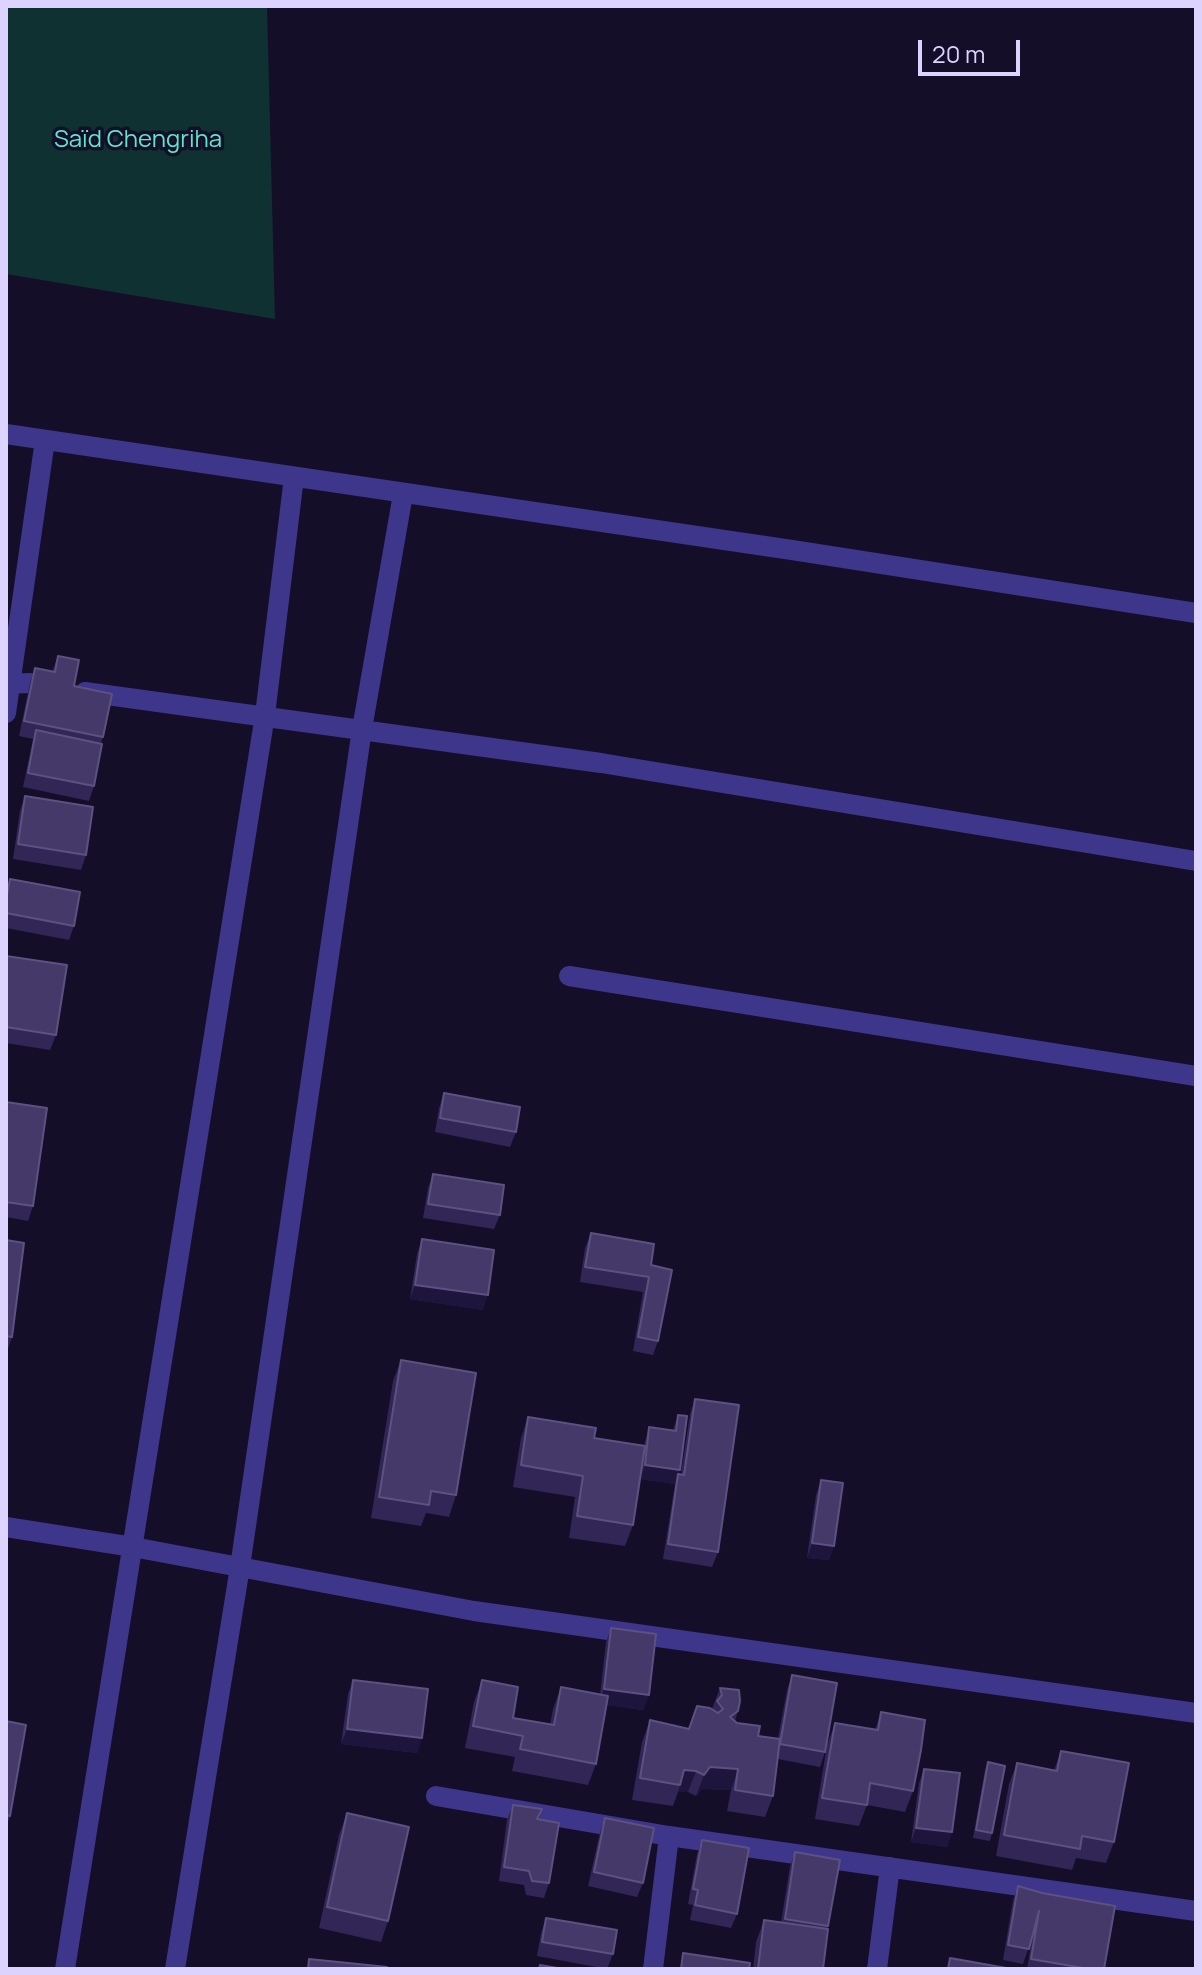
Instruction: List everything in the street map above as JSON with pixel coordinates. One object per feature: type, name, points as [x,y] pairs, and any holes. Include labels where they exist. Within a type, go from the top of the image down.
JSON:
[{"type":"street","points":[[6,434],[1196,613]]},
{"type":"street","points":[[6,713],[45,440]]},
{"type":"street","points":[[65,1969],[265,715],[294,477]]},
{"type":"street","points":[[175,1969],[240,1567],[362,729],[403,494]]},
{"type":"street","points":[[8,684],[30,683],[601,763],[1196,861]]},
{"type":"street","points":[[569,976],[1196,1076]]},
{"type":"street","points":[[6,1527],[133,1547],[474,1611],[1196,1713]]},
{"type":"street","points":[[436,1796],[669,1836],[1196,1911]]},
{"type":"street","points":[[653,1969],[669,1836]]},
{"type":"street","points":[[877,1969],[890,1867]]},
{"type":"green space","name":"Saïd Chengriha","points":[[6,6],[267,6],[275,319],[6,274]]},
{"type":"building","points":[[58,656],[79,660],[74,686],[112,694],[103,737],[24,721],[35,668],[55,672]]},
{"type":"building","points":[[36,730],[102,744],[94,786],[28,773]]},
{"type":"building","points":[[25,796],[93,807],[86,855],[18,844]]},
{"type":"building","points":[[10,879],[80,892],[74,926],[6,913]]},
{"type":"building","points":[[6,956],[67,965],[56,1035],[6,1027]]},
{"type":"building","points":[[444,1093],[520,1107],[516,1132],[440,1118]]},
{"type":"building","points":[[6,1102],[47,1108],[33,1206],[6,1202]]},
{"type":"building","points":[[433,1174],[504,1185],[500,1215],[428,1204]]},
{"type":"building","points":[[591,1233],[654,1244],[651,1265],[672,1270],[658,1341],[638,1337],[649,1277],[585,1267]]},
{"type":"building","points":[[422,1239],[494,1250],[488,1295],[415,1285]]},
{"type":"building","points":[[6,1240],[24,1243],[12,1337],[6,1336]]},
{"type":"building","points":[[401,1360],[476,1373],[456,1495],[431,1491],[429,1505],[379,1497]]},
{"type":"building","points":[[695,1399],[739,1405],[718,1552],[668,1544],[678,1474],[684,1475]]},
{"type":"building","points":[[678,1415],[687,1416],[680,1470],[645,1465],[649,1427],[676,1431]]},
{"type":"building","points":[[528,1417],[596,1428],[594,1438],[645,1446],[633,1525],[577,1516],[583,1476],[521,1465]]},
{"type":"building","points":[[821,1480],[843,1483],[834,1546],[812,1543]]},
{"type":"building","points":[[611,1628],[656,1634],[649,1695],[604,1689]]},
{"type":"building","points":[[792,1675],[837,1683],[825,1752],[780,1744]]},
{"type":"building","points":[[353,1680],[428,1689],[422,1738],[347,1729]]},
{"type":"building","points":[[482,1680],[518,1687],[513,1718],[554,1725],[561,1687],[608,1696],[596,1764],[520,1749],[523,1736],[473,1726]]},
{"type":"building","points":[[720,1688],[739,1690],[738,1711],[730,1717],[737,1723],[760,1726],[758,1736],[780,1739],[773,1796],[735,1790],[738,1769],[710,1767],[704,1775],[684,1770],[680,1785],[640,1778],[650,1720],[689,1729],[697,1706],[718,1713],[723,1709],[717,1701],[722,1695]]},
{"type":"building","points":[[881,1712],[925,1720],[913,1791],[870,1783],[867,1805],[822,1798],[835,1723],[878,1730]]},
{"type":"building","points":[[6,1721],[26,1725],[10,1816],[6,1815]]},
{"type":"building","points":[[1061,1751],[1129,1763],[1114,1842],[1082,1836],[1080,1849],[1004,1835],[1017,1763],[1057,1771]]},
{"type":"building","points":[[988,1762],[1005,1766],[992,1833],[976,1830]]},
{"type":"building","points":[[924,1769],[960,1773],[952,1832],[916,1828]]},
{"type":"building","points":[[513,1805],[542,1809],[537,1819],[559,1823],[549,1883],[532,1881],[529,1871],[504,1867]]},
{"type":"building","points":[[347,1813],[409,1827],[388,1921],[327,1907]]},
{"type":"building","points":[[605,1818],[654,1828],[643,1883],[594,1872]]},
{"type":"building","points":[[702,1840],[749,1848],[737,1914],[695,1905],[698,1890],[693,1889]]},
{"type":"building","points":[[795,1852],[840,1860],[828,1926],[785,1919]]},
{"type":"building","points":[[1018,1886],[1115,1906],[1104,1969],[1031,1959],[1039,1911],[1029,1949],[1008,1945]]},
{"type":"building","points":[[546,1918],[617,1930],[613,1954],[542,1942]]},
{"type":"building","points":[[764,1920],[828,1929],[823,1969],[758,1969]]},
{"type":"building","points":[[683,1953],[750,1963],[749,1969],[681,1969]]},
{"type":"building","points":[[950,1958],[1012,1969],[948,1969]]},
{"type":"building","points":[[309,1959],[387,1967],[387,1969],[308,1969]]},
{"type":"building","points":[[540,1965],[563,1969],[539,1969]]}]
